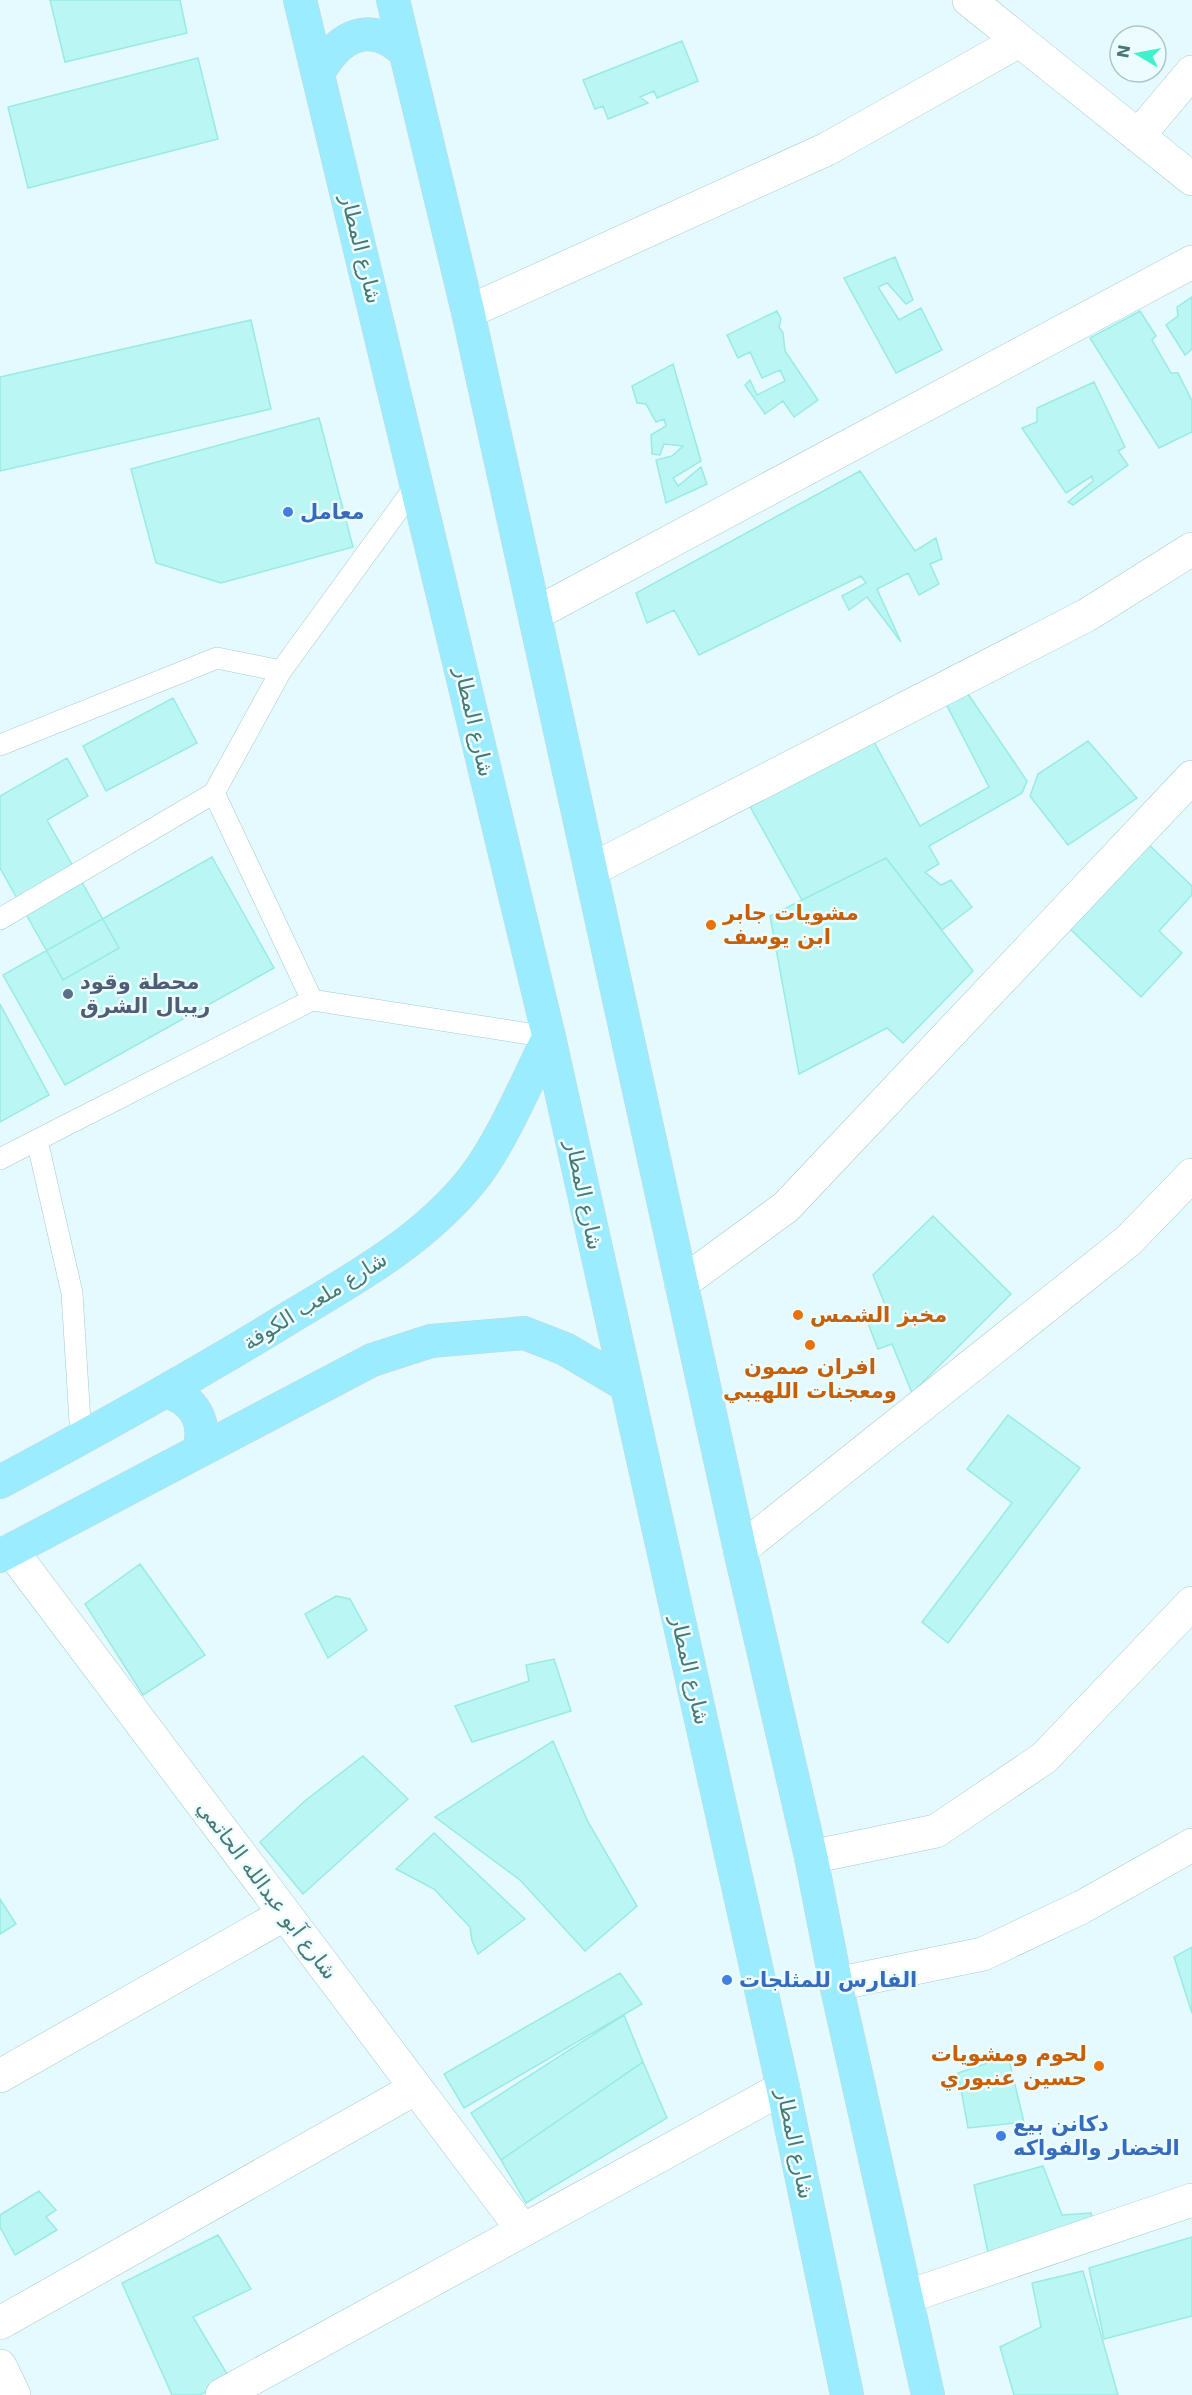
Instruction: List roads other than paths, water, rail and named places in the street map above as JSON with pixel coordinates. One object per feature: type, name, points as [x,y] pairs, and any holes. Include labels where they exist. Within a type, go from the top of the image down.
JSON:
[{"type":"main road","name":"شارع المطار","points":[[300,0],[549,1036],[783,2088],[847,2395]]},
{"type":"main road","points":[[393,0],[468,312],[928,2395]]},
{"type":"main road","points":[[318,74],[335,48],[347,40],[363,35],[380,35],[395,42],[406,53]]},
{"type":"main road","name":"شارع ملعب الكوفة","points":[[0,1482],[165,1391],[354,1281],[432,1224],[473,1179],[501,1133],[549,1036]]},
{"type":"main road","points":[[6,1553],[372,1360],[432,1341],[524,1333],[565,1349],[626,1385]]},
{"type":"main road","points":[[165,1391],[178,1395],[197,1413],[202,1438],[199,1451]]},
{"type":"street","points":[[969,0],[1192,179]]},
{"type":"street","points":[[468,312],[827,148],[1019,40]]},
{"type":"street","points":[[1138,136],[1192,72]]},
{"type":"street","points":[[535,614],[1192,262]]},
{"type":"street","points":[[591,870],[1087,615],[1192,549]]},
{"type":"street","points":[[681,1284],[786,1207],[1192,777]]},
{"type":"street","points":[[740,1550],[1128,1241],[1192,1175]]},
{"type":"street","name":"شارع آبو عبدالله الحاتمي","points":[[6,1553],[285,1914],[523,2230]]},
{"type":"street","points":[[811,1857],[936,1831],[1044,1758],[1192,1603]]},
{"type":"street","points":[[836,1984],[983,1954],[1082,1907],[1192,1845]]},
{"type":"street","points":[[0,2076],[285,1914]]},
{"type":"street","points":[[0,2323],[416,2088]]},
{"type":"street","points":[[222,2395],[783,2088]]},
{"type":"street","points":[[906,2297],[1192,2200]]},
{"type":"street","points":[[0,2366],[14,2395]]},
{"type":"lane","points":[[0,919],[214,793],[281,671],[417,484]]},
{"type":"lane","points":[[0,745],[217,658],[281,671]]},
{"type":"lane","points":[[214,793],[312,1000]]},
{"type":"lane","points":[[0,1159],[312,1000],[549,1036]]},
{"type":"lane","points":[[37,1140],[72,1293],[81,1438]]},
{"type":"place","name":"معامل","points":[[288,512]]},
{"type":"place","name":"مشويات جابر ابن يوسف","points":[[711,925]]},
{"type":"place","name":"محطة وقود ريبال الشرق","points":[[68,994]]},
{"type":"place","name":"مخبز الشمس","points":[[798,1315]]},
{"type":"place","name":"افران صمون ومعجنات اللهيبي","points":[[810,1345]]},
{"type":"place","name":"الفارس للمثلجات","points":[[727,1980]]},
{"type":"place","name":"لحوم ومشويات حسين عنبوري","points":[[1099,2066]]},
{"type":"place","name":"دكانن بيع الخضار والفواكه","points":[[1001,2136]]}]
